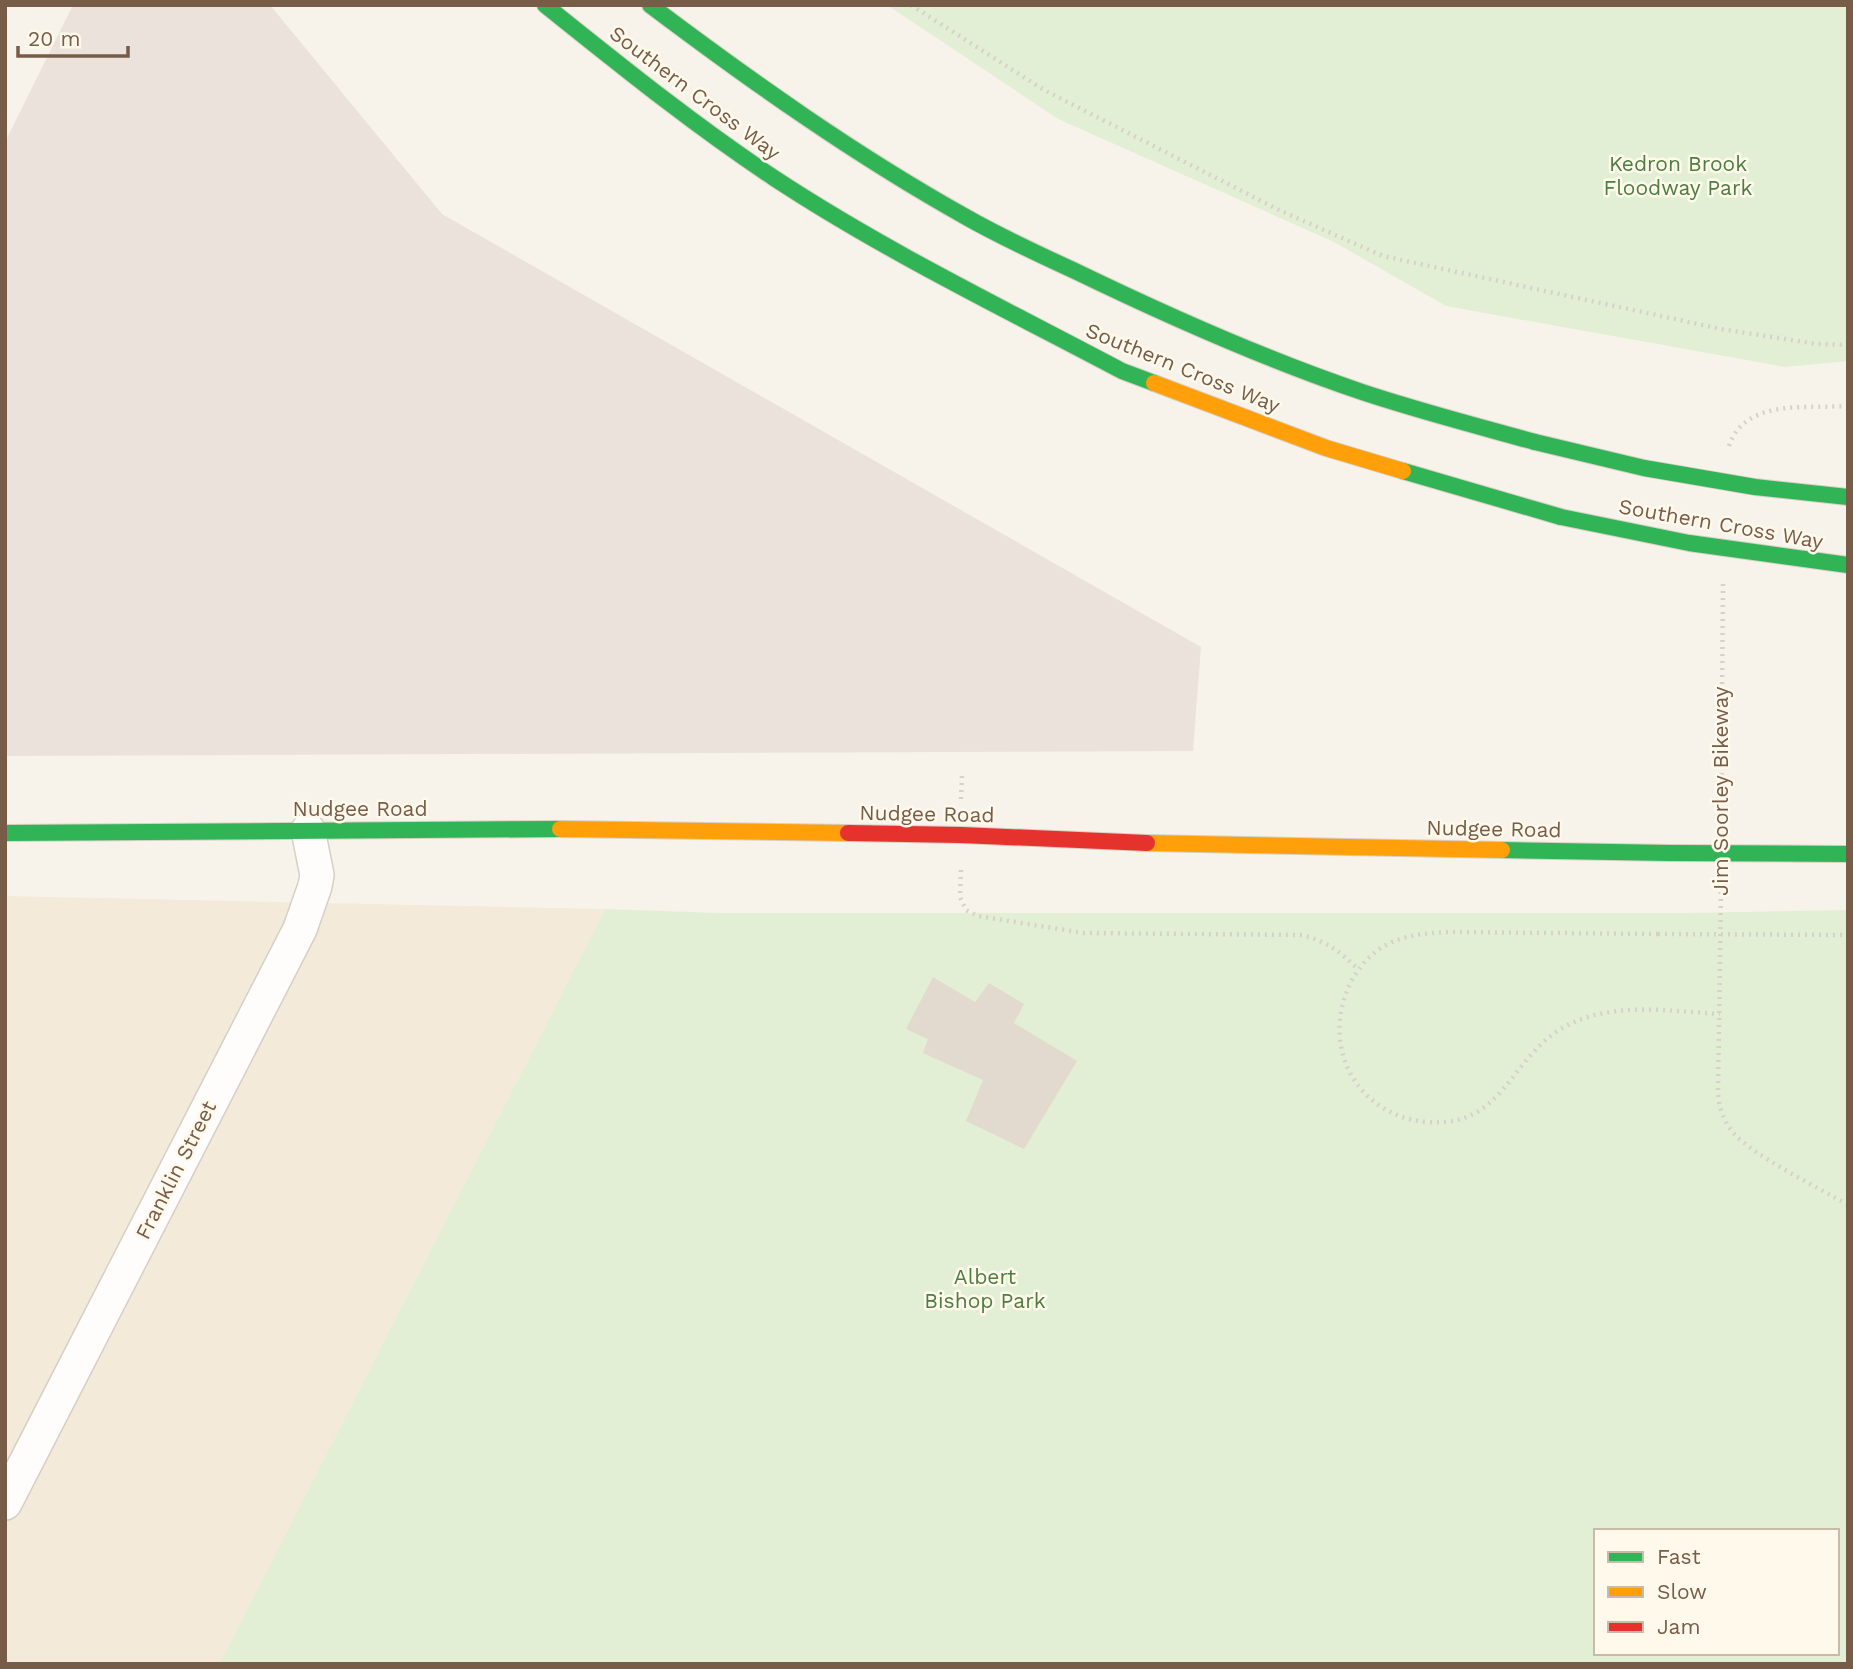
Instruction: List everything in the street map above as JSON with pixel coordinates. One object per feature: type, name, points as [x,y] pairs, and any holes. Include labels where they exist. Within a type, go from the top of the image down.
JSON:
[{"type":"main road","name":"Southern Cross Way","points":[[545,5],[672,106],[774,178],[886,247],[1122,371],[1326,448],[1561,516],[1689,543],[1848,565]]},
{"type":"main road","name":"Southern Cross Way","points":[[650,5],[718,57],[825,132],[967,218],[1103,285],[1218,337],[1340,384],[1535,442],[1644,468],[1755,487],[1848,497]]},
{"type":"main road","name":"Nudgee Road","points":[[5,833],[536,829],[961,835],[1081,842],[1848,854]]},
{"type":"street","name":"Franklin Street","points":[[5,1503],[300,929],[312,898],[317,875],[308,830]]},
{"type":"path","points":[[911,5],[1044,90],[1281,211],[1383,256],[1721,329],[1817,344],[1848,345]]},
{"type":"path","points":[[1727,452],[1739,427],[1763,412],[1848,406]]},
{"type":"path","name":"Jim Soorley Bikeway","points":[[1721,822],[1723,572]]},
{"type":"path","points":[[961,889],[960,897],[966,910],[978,916],[1004,922],[1084,933],[1300,935],[1318,939],[1335,948],[1358,969]]},
{"type":"path","name":"Jim Soorley Bikeway","points":[[1721,890],[1718,1094],[1722,1113],[1729,1128],[1742,1142],[1848,1205]]},
{"type":"path","points":[[1720,1014],[1630,1009],[1592,1015],[1564,1027],[1546,1040],[1529,1056],[1503,1092],[1488,1107],[1460,1120],[1420,1121],[1397,1115],[1379,1106],[1363,1092],[1350,1074],[1340,1043],[1340,1019],[1346,993],[1358,969],[1386,945],[1421,934],[1848,935]]},
{"type":"shaded area","points":[[73,5],[270,5],[442,214],[1201,647],[1193,751],[5,756],[5,142]]},
{"type":"shaded area","points":[[5,896],[605,909],[219,1664],[5,1664]]},
{"type":"green space","name":"Kedron Brook Floodway Park","points":[[887,5],[1848,5],[1848,361],[1785,367],[1446,306],[1334,242],[1058,119]]},
{"type":"green space","name":"Albert Bishop Park","points":[[605,909],[718,913],[1686,913],[1848,910],[1848,1664],[219,1664]]},
{"type":"building","points":[[933,977],[975,1002],[989,983],[1024,1004],[1014,1023],[1077,1061],[1024,1149],[966,1121],[983,1080],[923,1053],[928,1039],[906,1029]]},
{"type":"traffic: fast","points":[[545,5],[686,116],[816,205],[990,302],[1122,371],[1154,383]]},
{"type":"traffic: fast","points":[[650,5],[844,143],[925,193],[1006,238],[1110,288],[1289,366],[1383,399],[1535,442]]},
{"type":"traffic: fast","points":[[1535,442],[1644,468],[1755,487],[1848,497]]},
{"type":"traffic: fast","points":[[1403,471],[1561,517]]},
{"type":"traffic: fast","points":[[1561,517],[1689,543],[1848,565]]},
{"type":"traffic: fast","points":[[5,833],[560,829]]},
{"type":"traffic: fast","points":[[1502,850],[1670,853]]},
{"type":"traffic: fast","points":[[1670,853],[1848,854]]},
{"type":"traffic: slow","points":[[1154,383],[1326,448],[1403,471]]},
{"type":"traffic: slow","points":[[560,829],[848,833]]},
{"type":"traffic: slow","points":[[1147,843],[1502,850]]},
{"type":"traffic: jam","points":[[848,833],[1147,843]]}]
